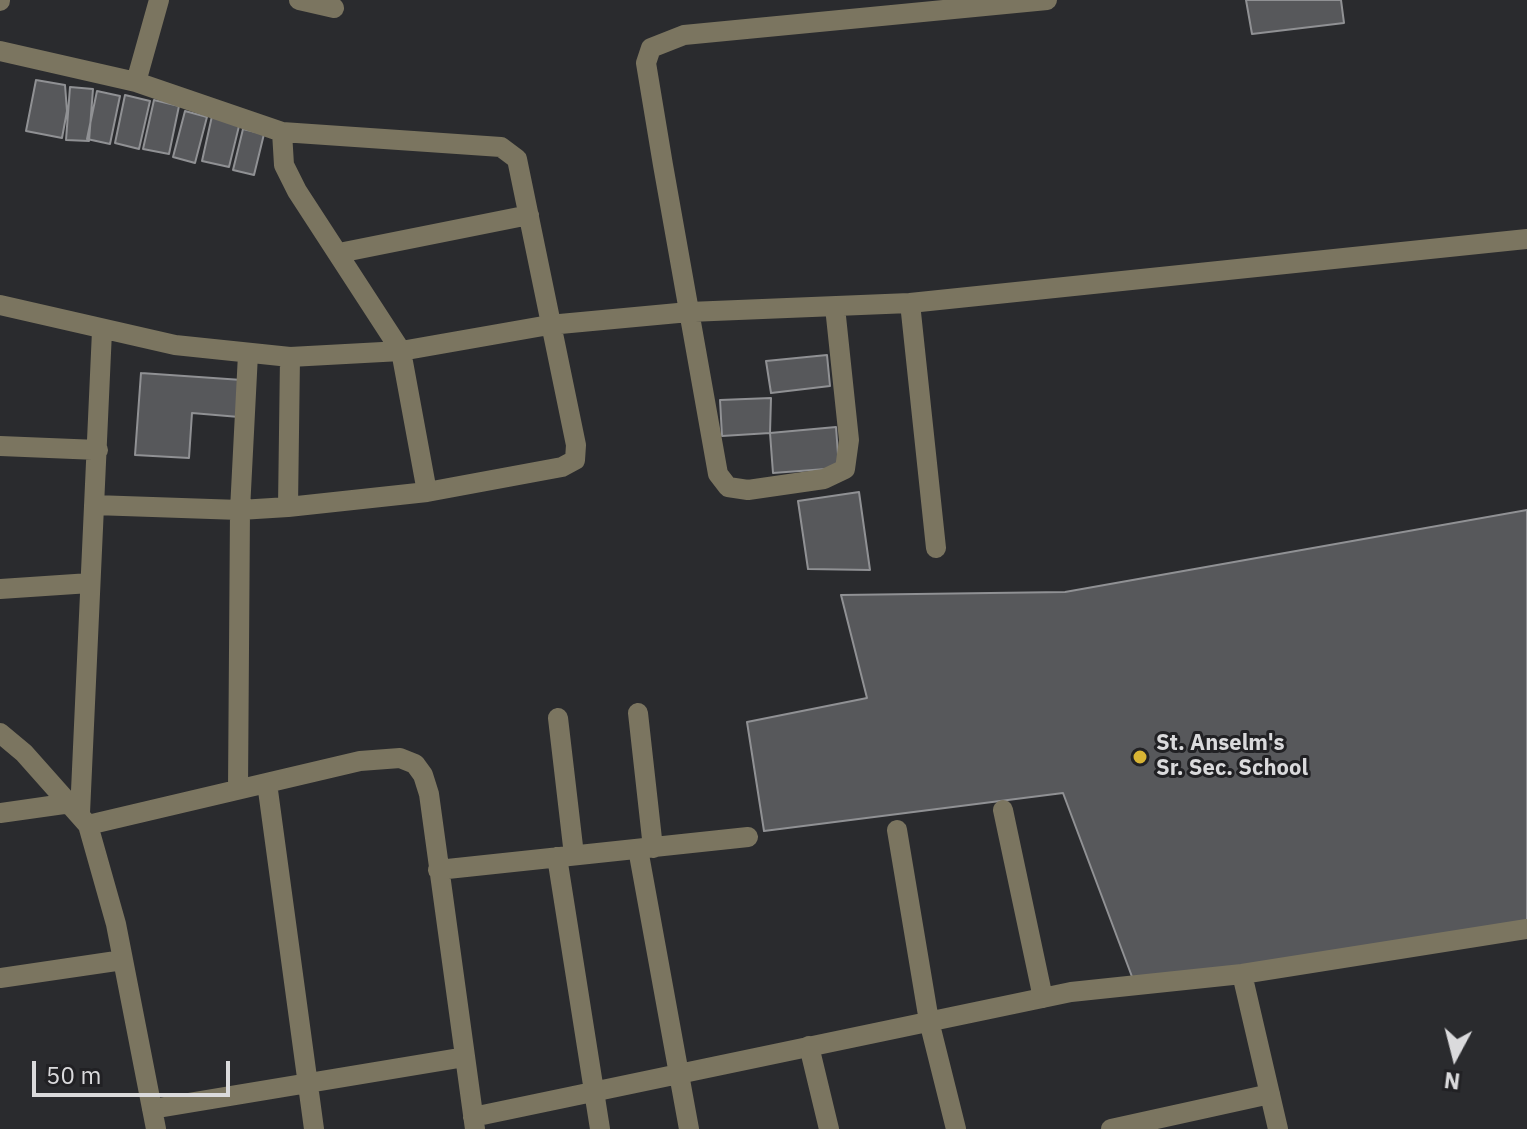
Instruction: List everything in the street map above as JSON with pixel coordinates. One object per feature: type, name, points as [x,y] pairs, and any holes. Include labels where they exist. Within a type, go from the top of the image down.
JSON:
[{"type":"street","points":[[136,82],[159,0]]},
{"type":"street","points":[[299,0],[334,8]]},
{"type":"street","points":[[835,307],[849,440],[845,469],[824,479],[748,490],[728,487],[718,474],[689,312],[646,63],[651,48],[684,35],[1047,0]]},
{"type":"street","points":[[0,51],[136,82],[282,132],[501,147],[517,159],[576,445],[575,460],[562,467],[427,492],[240,510],[94,505]]},
{"type":"street","points":[[282,132],[284,165],[401,351],[427,492]]},
{"type":"street","points":[[339,253],[529,215]]},
{"type":"street","points":[[0,305],[102,331],[248,354],[290,357],[401,351],[549,325],[689,312],[910,303],[1527,239]]},
{"type":"street","points":[[910,303],[936,548]]},
{"type":"street","points":[[102,331],[80,814],[123,960],[154,1119],[308,1084],[465,1057]]},
{"type":"street","points":[[238,789],[240,510],[248,354]]},
{"type":"street","points":[[288,507],[290,357]]},
{"type":"street","points":[[0,446],[98,450]]},
{"type":"street","points":[[0,589],[90,583]]},
{"type":"street","points":[[638,713],[646,848],[678,1074],[689,1129]]},
{"type":"street","points":[[558,718],[566,856],[600,1129]]},
{"type":"street","points":[[0,733],[80,814]]},
{"type":"street","points":[[0,813],[80,814],[238,789],[383,758],[415,764],[423,775],[429,794],[474,1123],[594,1091],[1043,998],[1242,974],[1527,929]]},
{"type":"street","points":[[267,783],[314,1129]]},
{"type":"street","points":[[1003,810],[1043,998]]},
{"type":"street","points":[[897,830],[929,1021],[956,1129]]},
{"type":"street","points":[[438,870],[748,837]]},
{"type":"street","points":[[0,978],[123,960]]},
{"type":"street","points":[[1242,974],[1278,1129]]},
{"type":"street","points":[[809,1046],[829,1129]]},
{"type":"street","points":[[1111,1129],[1270,1094]]},
{"type":"building","points":[[1246,0],[1341,0],[1344,23],[1252,34]]},
{"type":"building","points":[[36,80],[65,85],[67,111],[62,138],[26,131]]},
{"type":"building","points":[[70,87],[93,89],[89,141],[66,140]]},
{"type":"building","points":[[97,91],[120,96],[110,144],[87,139]]},
{"type":"building","points":[[125,95],[150,101],[139,149],[115,143]]},
{"type":"building","points":[[154,100],[179,106],[169,154],[143,149]]},
{"type":"building","points":[[185,111],[207,117],[195,163],[173,157]]},
{"type":"building","points":[[212,116],[240,122],[229,167],[202,161]]},
{"type":"building","points":[[243,129],[264,134],[254,175],[233,170]]},
{"type":"building","points":[[827,355],[830,386],[771,393],[766,361]]},
{"type":"building","points":[[141,373],[242,380],[239,417],[192,413],[189,458],[135,455]]},
{"type":"building","points":[[771,398],[770,433],[722,436],[720,400]]},
{"type":"building","points":[[836,427],[839,468],[773,473],[770,433]]},
{"type":"building","points":[[859,492],[870,570],[808,569],[798,501]]},
{"type":"building","name":"St. Anselm's Sr. Sec. School","points":[[1527,510],[1527,923],[1134,982],[1063,793],[764,831],[747,722],[867,698],[841,595],[1065,592]]},
{"type":"place","name":"St. Anselm's Sr. Sec. School","points":[[1140,757]]}]
